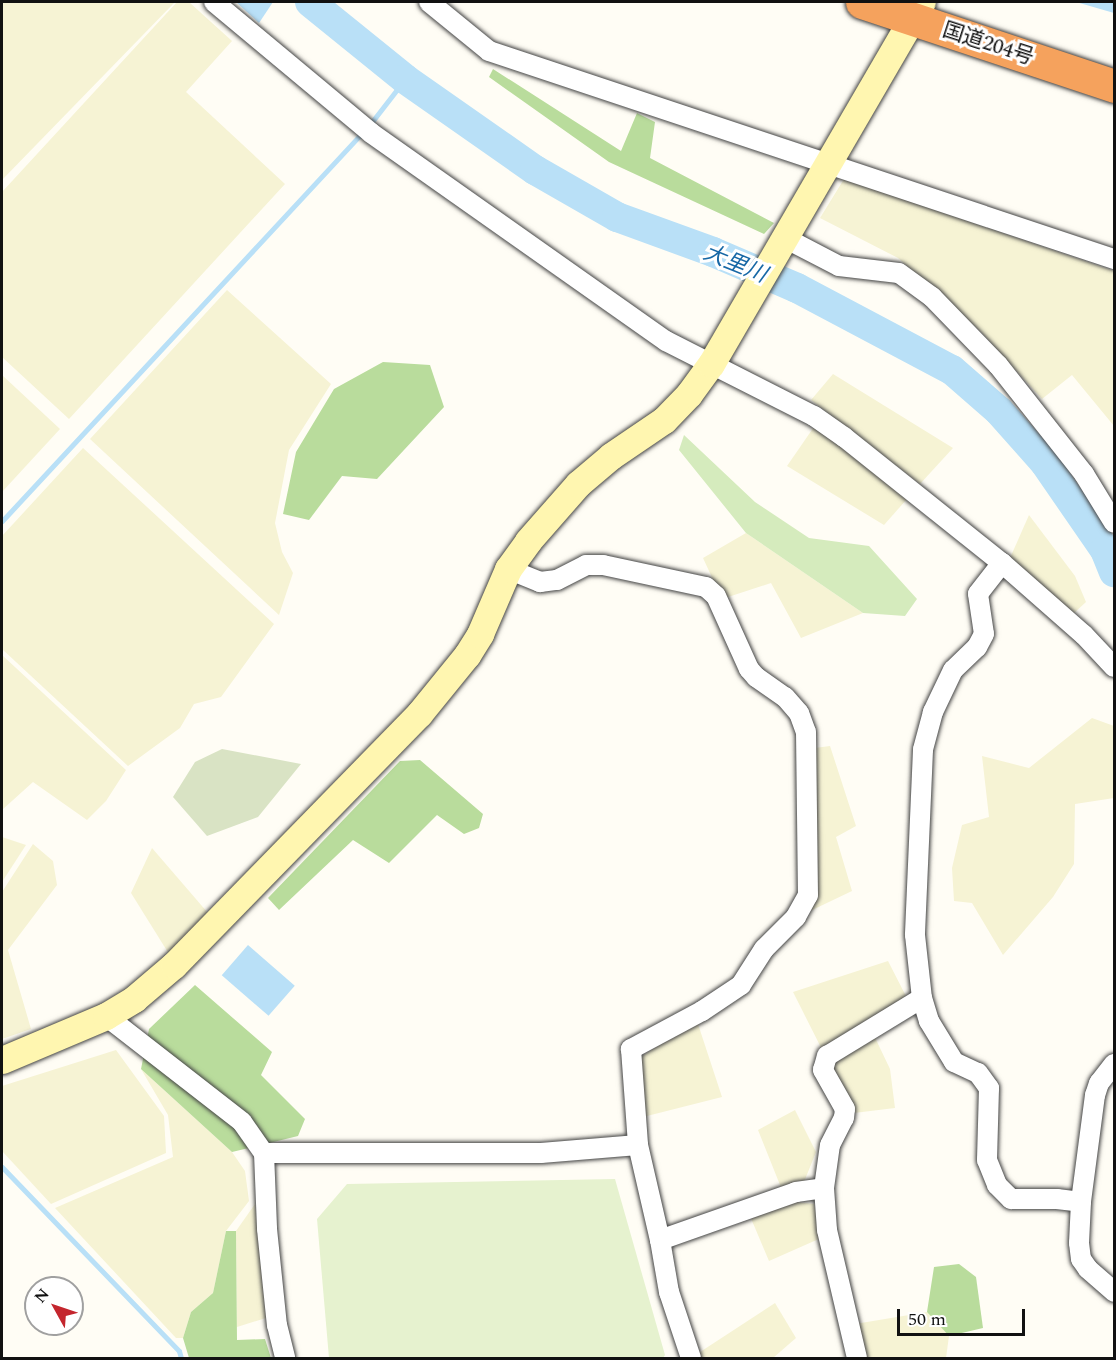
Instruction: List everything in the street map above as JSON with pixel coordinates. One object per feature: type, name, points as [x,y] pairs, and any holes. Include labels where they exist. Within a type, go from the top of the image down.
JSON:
[{"type":"highway","name":"国道204号","points":[[862,2],[920,7],[1114,65]]},
{"type":"highway","name":"国道204号","points":[[920,7],[1114,86]]},
{"type":"street","points":[[214,2],[392,148],[666,341],[814,416],[1002,563],[1084,635],[1114,667]]},
{"type":"street","points":[[429,2],[489,51],[829,162],[1114,259]]},
{"type":"street","points":[[2,1060],[106,1016],[134,999],[174,965],[419,714],[467,655],[480,634],[508,568],[528,541],[578,484],[611,456],[664,420],[689,394],[711,364],[920,7]]},
{"type":"street","points":[[781,244],[839,266],[899,273],[932,297],[998,365],[1037,413],[1084,474],[1114,523]]},
{"type":"street","points":[[1002,563],[978,594],[984,634],[977,647],[953,670],[933,712],[923,750],[915,935],[922,998],[929,1021],[954,1062],[978,1073],[989,1088],[987,1160],[997,1185],[1011,1199],[1057,1199],[1081,1202]]},
{"type":"street","points":[[508,568],[540,582],[557,580],[586,565],[603,565],[706,587],[716,596],[749,669],[792,705],[799,713],[806,732],[808,895],[796,917],[764,949],[741,985],[702,1011],[632,1049],[638,1145],[660,1240],[669,1292],[691,1359]]},
{"type":"street","points":[[857,1359],[827,1230],[824,1188],[830,1145],[844,1118],[844,1109],[823,1070],[827,1056],[922,998]]},
{"type":"street","points":[[106,1016],[242,1122],[264,1153],[268,1240],[277,1325],[285,1359]]},
{"type":"street","points":[[1114,1064],[1099,1083],[1095,1095],[1081,1202],[1081,1259],[1088,1269],[1114,1292]]},
{"type":"street","points":[[264,1153],[541,1153],[638,1145]]},
{"type":"street","points":[[660,1240],[796,1192],[824,1188]]},
{"type":"shaded area","points":[[2,2],[175,2],[2,180]]},
{"type":"shaded area","points":[[177,2],[189,2],[232,41],[186,92],[285,184],[69,419],[2,357],[2,192]]},
{"type":"shaded area","points":[[844,179],[1114,271],[1114,426],[1072,375],[1042,399],[981,332],[898,258],[820,218]]},
{"type":"shaded area","points":[[227,290],[331,384],[289,450],[275,523],[282,552],[293,573],[279,615],[90,439]]},
{"type":"shaded area","points":[[833,374],[953,448],[920,484],[811,400]]},
{"type":"shaded area","points":[[2,375],[60,429],[2,492]]},
{"type":"shaded area","points":[[816,424],[907,499],[884,525],[787,466]]},
{"type":"shaded area","points":[[83,448],[274,624],[221,697],[194,704],[180,728],[128,766],[2,649],[2,536]]},
{"type":"shaded area","points":[[1029,515],[1075,576],[1086,602],[1073,614],[1010,558]]},
{"type":"shaded area","points":[[746,533],[863,613],[801,638],[771,583],[725,598],[715,584],[703,558]]},
{"type":"shaded area","points":[[2,655],[126,770],[106,801],[87,820],[33,782],[2,810]]},
{"type":"shaded area","points":[[1092,718],[1114,726],[1114,798],[1075,804],[1074,864],[1053,897],[1003,955],[972,903],[954,901],[952,868],[962,825],[989,817],[982,756],[1029,768]]},
{"type":"shaded area","points":[[830,746],[856,826],[836,837],[852,891],[808,912],[815,748]]},
{"type":"shaded area","points":[[2,837],[26,845],[2,882]]},
{"type":"shaded area","points":[[33,844],[53,861],[57,885],[8,950],[31,1029],[2,1039],[2,892]]},
{"type":"shaded area","points":[[152,848],[208,913],[169,954],[131,893]]},
{"type":"shaded area","points":[[888,961],[909,1002],[869,1025],[890,1069],[895,1108],[854,1113],[793,992]]},
{"type":"shaded area","points":[[697,1021],[722,1097],[643,1117],[639,1058]]},
{"type":"shaded area","points":[[116,1050],[164,1116],[166,1153],[51,1204],[2,1151],[2,1086]]},
{"type":"shaded area","points":[[141,1069],[232,1152],[245,1171],[249,1201],[226,1231],[213,1293],[191,1312],[183,1338],[176,1338],[55,1208],[173,1157],[168,1115]]},
{"type":"shaded area","points":[[795,1110],[816,1152],[796,1202],[814,1204],[821,1238],[769,1261],[750,1216],[788,1205],[758,1130]]},
{"type":"shaded area","points":[[255,1204],[266,1318],[237,1327],[236,1231]]},
{"type":"shaded area","points":[[775,1303],[796,1338],[773,1358],[698,1358],[697,1354]]},
{"type":"shaded area","points":[[927,1312],[949,1336],[946,1358],[864,1358],[855,1324]]},
{"type":"green space","points":[[493,69],[621,151],[637,113],[655,122],[650,158],[774,223],[764,234],[609,162],[489,77]]},
{"type":"green space","points":[[383,362],[430,365],[444,407],[377,479],[342,476],[309,520],[283,514],[296,452],[334,389]]},
{"type":"green space","points":[[684,435],[755,502],[809,538],[869,546],[917,599],[905,616],[863,613],[746,533],[679,450]]},
{"type":"green space","points":[[222,749],[301,764],[258,817],[207,836],[173,797],[195,762]]},
{"type":"green space","points":[[420,760],[483,814],[479,828],[464,834],[437,815],[389,863],[353,840],[279,910],[268,898],[400,761]]},
{"type":"green space","points":[[195,985],[272,1052],[261,1075],[305,1119],[298,1136],[232,1152],[141,1069],[149,1029]]},
{"type":"green space","points":[[615,1179],[665,1355],[663,1358],[329,1358],[317,1219],[347,1184]]},
{"type":"green space","points":[[226,1231],[236,1231],[237,1340],[265,1339],[271,1358],[189,1358],[183,1338],[191,1312],[213,1293]]},
{"type":"green space","points":[[959,1264],[976,1277],[983,1328],[949,1336],[927,1312],[934,1267]]},
{"type":"water","points":[[236,2],[273,2],[259,23]]},
{"type":"water","points":[[1076,2],[1114,2],[1114,13]]},
{"type":"water","points":[[248,945],[295,986],[269,1016],[222,975]]},
{"type":"waterway","name":"大里川","points":[[310,2],[405,79],[535,170],[617,217],[713,252],[797,288],[952,370],[999,411],[1045,463],[1105,550],[1114,572]]},
{"type":"waterway","points":[[371,123],[405,79]]},
{"type":"waterway","points":[[2,521],[361,134]]},
{"type":"waterway","points":[[2,1167],[179,1351],[181,1358]]}]
